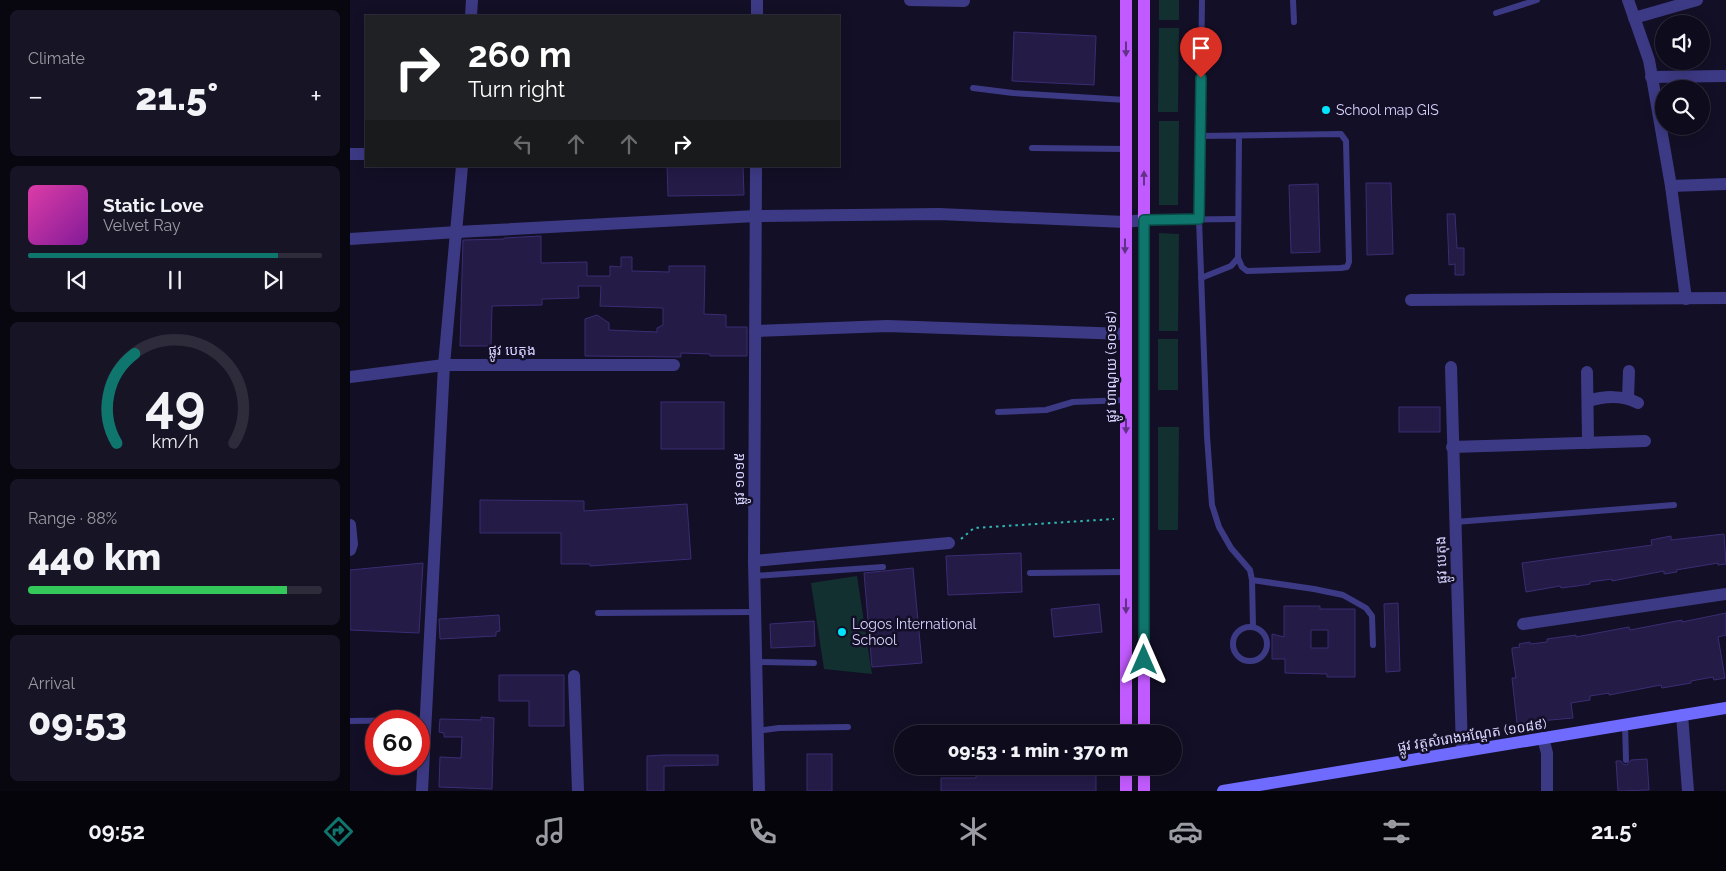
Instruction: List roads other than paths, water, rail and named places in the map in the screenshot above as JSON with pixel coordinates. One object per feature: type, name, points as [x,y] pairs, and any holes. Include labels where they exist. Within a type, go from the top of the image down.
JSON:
[{"type":"main road","name":"ផ្លូវ ហាណូយ (១០១៩)","points":[[1126,0],[1126,725]]},
{"type":"main road","points":[[1144,0],[1144,725]]},
{"type":"main road","name":"ផ្លូវ វត្តសំរោងអណ្ដែត (១០៨៩)","points":[[1223,791],[1726,708]]},
{"type":"main road","points":[[1126,775],[1126,791]]},
{"type":"main road","points":[[1144,775],[1144,791]]},
{"type":"street","points":[[471,15],[472,0]]},
{"type":"street","points":[[757,0],[757,15]]},
{"type":"street","points":[[910,0],[964,1]]},
{"type":"street","points":[[1628,0],[1649,60],[1686,299]]},
{"type":"street","points":[[1634,18],[1697,0]]},
{"type":"street","points":[[1651,77],[1726,76]]},
{"type":"street","points":[[350,154],[365,154]]},
{"type":"street","points":[[427,710],[444,366],[462,167]]},
{"type":"street","name":"ផ្លូវ ១០១៥","points":[[756,167],[754,576],[759,791]]},
{"type":"street","points":[[1670,186],[1726,184]]},
{"type":"street","points":[[350,239],[756,216],[939,214],[1125,222],[1144,220]]},
{"type":"street","points":[[1411,300],[1726,298]]},
{"type":"street","points":[[755,331],[887,326],[1126,334]]},
{"type":"street","name":"ផ្លូវ បេតុង","points":[[350,377],[444,366],[674,366]]},
{"type":"street","name":"ផ្លូវ បេតុង","points":[[1451,367],[1462,751]]},
{"type":"street","points":[[1588,402],[1597,398],[1633,400],[1629,370]]},
{"type":"street","points":[[1587,372],[1588,443]]},
{"type":"street","points":[[1452,446],[1645,441]]},
{"type":"street","points":[[350,525],[352,544],[350,550]]},
{"type":"street","points":[[754,561],[949,543]]},
{"type":"street","points":[[1523,624],[1726,594]]},
{"type":"street","points":[[574,676],[578,791]]},
{"type":"street","points":[[1682,715],[1688,791]]},
{"type":"street","points":[[1543,738],[1547,753],[1547,791]]},
{"type":"street","points":[[422,791],[423,775]]},
{"type":"lane","points":[[1202,0],[1199,219],[1207,436],[1212,505],[1219,527],[1231,548],[1250,570],[1253,626]]},
{"type":"lane","points":[[1293,0],[1294,22]]},
{"type":"lane","points":[[1496,13],[1537,0]]},
{"type":"lane","points":[[973,88],[1013,93],[1126,100]]},
{"type":"lane","points":[[1200,136],[1341,134],[1346,141],[1349,262],[1347,267],[1247,271],[1242,266],[1238,258],[1239,136]]},
{"type":"lane","points":[[1032,148],[1126,149]]},
{"type":"lane","points":[[1144,220],[1238,219]]},
{"type":"lane","points":[[1201,278],[1232,266],[1238,258]]},
{"type":"lane","points":[[998,412],[1046,410],[1073,402],[1126,400]]},
{"type":"lane","points":[[1455,522],[1674,506]]},
{"type":"lane","points":[[754,576],[883,568]]},
{"type":"lane","points":[[1030,573],[1126,572]]},
{"type":"lane","points":[[1252,580],[1343,595],[1366,608],[1372,616],[1373,645]]},
{"type":"lane","points":[[598,613],[755,612]]},
{"type":"lane","points":[[1253,626],[1266,636],[1268,647],[1258,659],[1246,660],[1236,654],[1234,638],[1241,629],[1253,626]]},
{"type":"lane","points":[[756,662],[814,663]]},
{"type":"lane","points":[[350,721],[365,721]]},
{"type":"lane","points":[[1624,724],[1626,760]]},
{"type":"lane","points":[[758,731],[779,728],[848,727]]},
{"type":"place","name":"School map GIS","points":[[1326,110]]},
{"type":"place","name":"Logos International School","points":[[842,632]]}]
